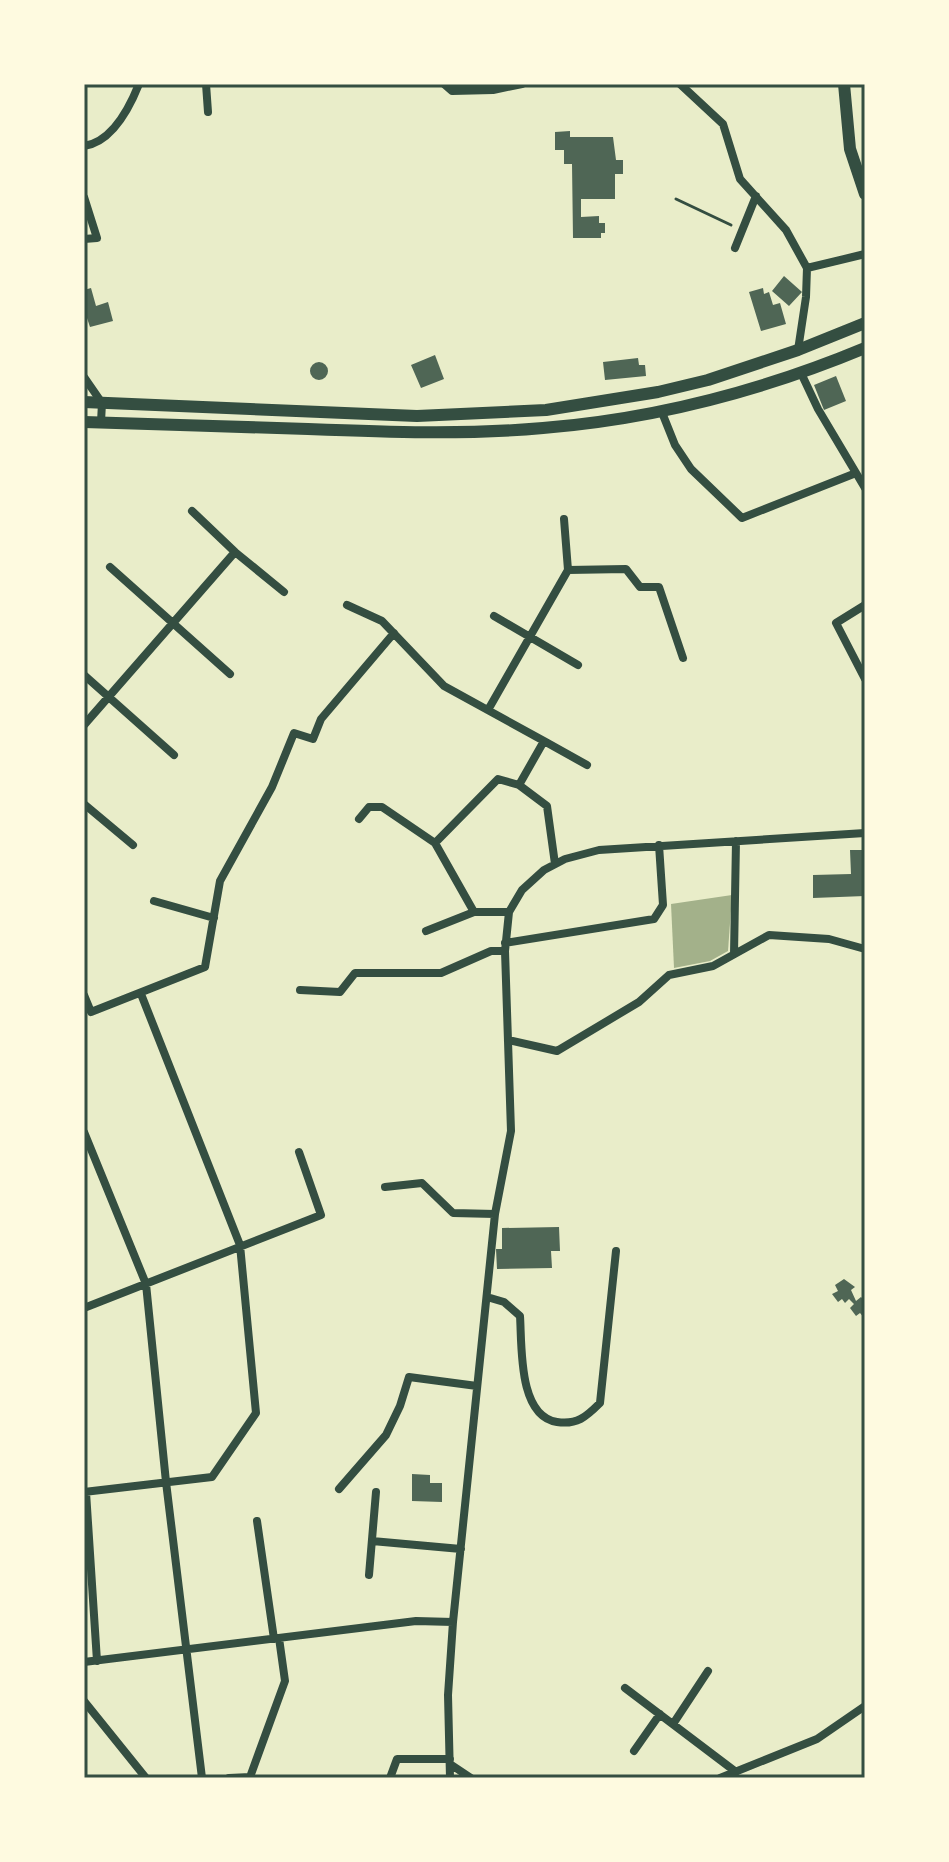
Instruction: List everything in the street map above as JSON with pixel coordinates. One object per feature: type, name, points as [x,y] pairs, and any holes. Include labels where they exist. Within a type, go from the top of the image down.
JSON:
[{"type":"main road","points":[[844,84],[850,149],[865,194]]},
{"type":"main road","points":[[84,402],[417,416],[546,410],[696,383],[798,350],[865,323]]},
{"type":"main road","points":[[84,422],[407,433],[545,428],[661,410],[801,373],[865,348]]},
{"type":"street","points":[[84,146],[99,143],[120,120],[131,105],[139,84]]},
{"type":"street","points":[[206,84],[208,112]]},
{"type":"street","points":[[444,84],[452,91],[493,90],[522,84]]},
{"type":"street","points":[[680,84],[723,124],[740,179],[786,230],[807,268],[798,350]]},
{"type":"street","points":[[735,248],[756,196]]},
{"type":"street","points":[[84,197],[97,238],[84,239]]},
{"type":"street","points":[[807,268],[865,254]]},
{"type":"street","points":[[801,373],[818,409],[865,488]]},
{"type":"street","points":[[84,377],[102,403],[101,422]]},
{"type":"street","points":[[661,410],[675,445],[691,469],[742,518],[856,473]]},
{"type":"street","points":[[192,511],[284,592]]},
{"type":"street","points":[[488,710],[568,570],[564,519]]},
{"type":"street","points":[[84,725],[235,552]]},
{"type":"street","points":[[110,567],[230,674]]},
{"type":"street","points":[[568,570],[626,569],[640,587],[659,587],[683,658]]},
{"type":"street","points":[[347,605],[382,621],[444,686],[587,765]]},
{"type":"street","points":[[865,605],[836,623],[865,679]]},
{"type":"street","points":[[494,616],[578,665]]},
{"type":"street","points":[[84,995],[91,1012],[205,967],[220,881],[272,787],[294,733],[313,739],[321,719],[394,633]]},
{"type":"street","points":[[84,675],[174,755]]},
{"type":"street","points":[[519,785],[544,741]]},
{"type":"street","points":[[435,843],[498,779],[519,785],[547,806],[555,864]]},
{"type":"street","points":[[84,804],[133,845]]},
{"type":"street","points":[[359,819],[369,807],[382,807],[435,843],[474,912]]},
{"type":"street","points":[[450,1778],[448,1695],[453,1622],[495,1214],[511,1131],[505,947],[509,912],[522,890],[544,870],[599,850],[865,833]]},
{"type":"street","points":[[734,954],[736,841]]},
{"type":"street","points":[[300,990],[340,992],[355,973],[441,973],[505,947],[654,919],[663,905],[659,845]]},
{"type":"street","points":[[154,901],[214,918]]},
{"type":"street","points":[[426,931],[474,912],[509,912]]},
{"type":"street","points":[[508,1040],[557,1051],[639,1002],[669,975],[713,966],[769,935],[829,939],[865,949]]},
{"type":"street","points":[[97,1661],[85,1492],[212,1477],[256,1413],[240,1245],[141,994]]},
{"type":"street","points":[[84,1132],[146,1284],[166,1482],[202,1778]]},
{"type":"street","points":[[84,1308],[321,1215],[299,1152]]},
{"type":"street","points":[[385,1187],[422,1183],[453,1213],[495,1214]]},
{"type":"street","points":[[487,1297],[504,1302],[520,1316],[526,1388],[536,1411],[551,1421],[571,1424],[586,1417],[600,1403],[616,1251]]},
{"type":"street","points":[[339,1489],[386,1435],[409,1377],[477,1386]]},
{"type":"street","points":[[369,1575],[376,1492]]},
{"type":"street","points":[[229,1778],[250,1777],[285,1681],[257,1521]]},
{"type":"street","points":[[372,1541],[461,1549]]},
{"type":"street","points":[[84,1662],[416,1621],[453,1622]]},
{"type":"street","points":[[673,1724],[708,1671]]},
{"type":"street","points":[[625,1688],[736,1772]]},
{"type":"street","points":[[84,1701],[146,1778]]},
{"type":"street","points":[[720,1778],[817,1739],[865,1706]]},
{"type":"street","points":[[634,1751],[660,1714]]},
{"type":"street","points":[[390,1778],[397,1759],[450,1762],[471,1778]]},
{"type":"path","points":[[676,199],[741,230]]},
{"type":"shaded area","points":[[732,895],[728,951],[710,961],[674,968],[671,904]]},
{"type":"building","points":[[570,131],[570,137],[613,137],[616,160],[623,160],[623,174],[615,174],[615,199],[581,199],[581,217],[599,216],[599,223],[605,223],[605,233],[601,233],[601,238],[573,238],[572,164],[564,164],[564,150],[555,150],[555,132]]},
{"type":"building","points":[[784,276],[802,292],[789,306],[772,291]]},
{"type":"building","points":[[91,288],[96,306],[108,302],[113,321],[90,327],[84,309],[84,290]]},
{"type":"building","points":[[763,288],[764,294],[769,292],[773,305],[780,303],[786,324],[761,331],[749,292]]},
{"type":"building","points":[[435,355],[444,379],[421,388],[411,365]]},
{"type":"building","points":[[638,358],[639,365],[645,365],[646,376],[605,380],[603,362]]},
{"type":"building","points":[[319,362],[328,371],[319,380],[310,371]]},
{"type":"building","points":[[836,376],[846,401],[824,410],[814,385]]},
{"type":"building","points":[[850,850],[864,850],[865,896],[813,898],[813,875],[851,874]]},
{"type":"building","points":[[559,1227],[560,1251],[551,1251],[552,1268],[497,1269],[496,1249],[502,1249],[502,1228]]},
{"type":"building","points":[[844,1279],[855,1287],[851,1290],[856,1301],[861,1297],[865,1301],[865,1319],[860,1313],[856,1316],[850,1308],[854,1304],[849,1299],[845,1303],[842,1299],[838,1302],[832,1294],[838,1291],[835,1285]]},
{"type":"building","points":[[412,1474],[430,1475],[430,1483],[442,1483],[442,1502],[412,1501]]}]
